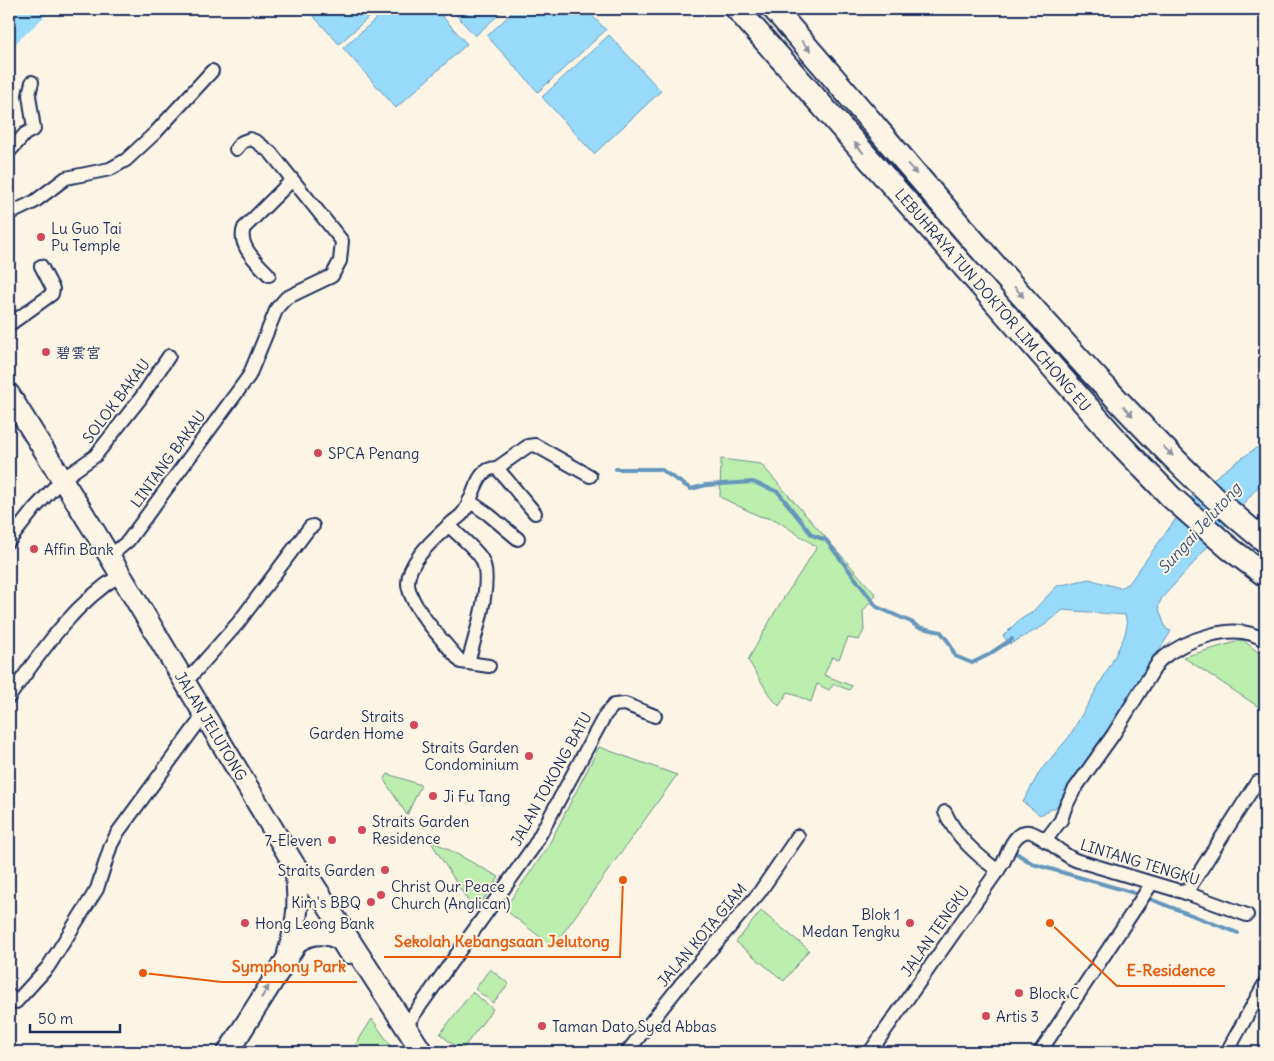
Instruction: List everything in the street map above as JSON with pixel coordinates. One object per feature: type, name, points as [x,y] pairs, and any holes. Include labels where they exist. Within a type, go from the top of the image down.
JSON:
[{"type":"highway","name":"LEBUHRAYA TUN DOKTOR LIM CHONG EU","points":[[736,9],[1122,446],[1171,497],[1229,548],[1265,575]]},
{"type":"highway","name":"LEBUHRAYA TUN DOKTOR LIM CHONG EU","points":[[774,9],[1046,324],[1145,429],[1241,521],[1265,540]]},
{"type":"highway","points":[[1229,548],[1265,589]]},
{"type":"main road","name":"JALAN JELUTONG","points":[[9,394],[295,866],[312,882],[422,1052]]},
{"type":"main road","points":[[286,959],[298,916],[295,866]]},
{"type":"main road","points":[[228,1052],[298,942],[308,936],[323,934],[340,940],[415,1052]]},
{"type":"street","points":[[9,211],[15,211],[34,202],[66,178],[110,169],[126,160],[212,71]]},
{"type":"street","points":[[9,152],[24,134],[34,129],[29,95],[32,82]]},
{"type":"street","name":"LINTANG BAKAU","points":[[109,557],[128,541],[249,376],[277,308],[286,298],[332,276],[340,261],[342,241],[271,152],[254,140],[245,140],[236,149]]},
{"type":"street","points":[[269,275],[245,247],[242,233],[244,228],[292,180]]},
{"type":"street","points":[[9,325],[52,294],[53,289],[41,266]]},
{"type":"street","name":"SOLOK BAKAU","points":[[9,541],[34,509],[61,480],[95,456],[140,399],[169,356]]},
{"type":"street","points":[[489,666],[461,662],[424,616],[411,596],[408,586],[408,576],[411,568],[420,554],[448,525],[463,513],[483,473],[490,468],[497,468],[528,446],[535,445],[590,476]]},
{"type":"street","points":[[497,468],[535,513]]},
{"type":"street","points":[[469,501],[518,539]]},
{"type":"street","points":[[448,525],[481,557],[485,566],[485,593],[468,663]]},
{"type":"street","points":[[185,683],[238,623],[313,526]]},
{"type":"street","points":[[9,697],[54,635],[99,588],[120,575]]},
{"type":"street","points":[[1045,841],[1061,820],[1074,790],[1113,735],[1159,661],[1170,652],[1193,639],[1227,632],[1244,632],[1265,641]]},
{"type":"street","name":"JALAN TOKONG BATU","points":[[405,1027],[534,846],[605,715],[614,705],[625,704],[655,716]]},
{"type":"street","points":[[9,995],[16,1002],[48,967],[97,889],[118,832],[198,723],[203,713]]},
{"type":"street","points":[[1186,893],[1257,782]]},
{"type":"street","points":[[945,812],[957,833],[975,853],[998,870]]},
{"type":"street","name":"LINTANG TENGKU","points":[[1028,832],[1069,857],[1082,862],[1186,893],[1247,915]]},
{"type":"street","name":"JALAN TENGKU","points":[[870,1052],[1003,863],[1010,846],[1019,836],[1028,832]]},
{"type":"street","name":"JALAN KOTA GIAM","points":[[627,1052],[681,984],[759,893],[798,836]]},
{"type":"street","points":[[1040,1052],[1152,883]]},
{"type":"street","points":[[1227,1052],[1265,984]]},
{"type":"green space","points":[[721,459],[761,464],[876,595],[863,611],[864,630],[859,640],[848,638],[839,659],[832,657],[824,675],[852,686],[849,690],[834,684],[829,690],[817,684],[811,702],[788,692],[779,706],[770,696],[748,660],[776,610],[817,547],[776,520],[759,516],[720,497]]},
{"type":"green space","points":[[1243,640],[1265,658],[1265,711],[1183,657]]},
{"type":"green space","points":[[599,747],[677,775],[553,947],[504,909],[546,850]]},
{"type":"green space","points":[[388,774],[421,785],[407,815],[384,780]]},
{"type":"green space","points":[[429,839],[499,877],[475,912]]},
{"type":"green space","points":[[761,911],[809,950],[784,981],[736,942]]},
{"type":"green space","points":[[490,969],[509,984],[493,1003],[475,989]]},
{"type":"green space","points":[[472,992],[493,1009],[461,1051],[440,1034]]},
{"type":"green space","points":[[372,1019],[395,1052],[351,1052]]},
{"type":"water","points":[[307,9],[378,9],[339,44]]},
{"type":"water","points":[[387,9],[436,9],[467,44],[396,108],[343,48]]},
{"type":"water","points":[[451,9],[505,9],[475,36]]},
{"type":"water","points":[[516,9],[586,9],[606,30],[538,92],[487,36]]},
{"type":"water","points":[[609,35],[661,91],[594,154],[542,97]]},
{"type":"water","name":"Sungai Jelutong","points":[[1265,443],[1265,482],[1262,482],[1162,598],[1158,606],[1166,629],[1171,631],[1110,733],[1056,807],[1040,815],[1023,802],[1040,771],[1069,737],[1111,664],[1124,637],[1127,625],[1125,615],[1063,610],[1045,625],[1010,644],[1003,636],[1018,621],[1031,613],[1057,586],[1089,579],[1120,588],[1130,582],[1196,491]]},
{"type":"waterway","points":[[9,35],[37,9]]},
{"type":"waterway","points":[[616,469],[660,469],[691,489],[706,485],[753,482],[778,492],[812,535],[826,540],[877,607],[918,627],[941,632],[950,644],[955,656],[972,663],[1012,639]]},
{"type":"waterway","points":[[1016,853],[1033,864],[1134,893]]},
{"type":"waterway","points":[[1150,899],[1238,933]]},
{"type":"place","name":"Lu Guo Tai Pu Temple","points":[[41,237]]},
{"type":"place","name":"碧雲宮","points":[[46,352]]},
{"type":"place","name":"SPCA Penang","points":[[318,453]]},
{"type":"place","name":"Affin Bank","points":[[34,549]]},
{"type":"place","name":"Straits Garden Home","points":[[414,725]]},
{"type":"place","name":"Straits Garden Condominium","points":[[529,756]]},
{"type":"place","name":"Ji Fu Tang","points":[[433,796]]},
{"type":"place","name":"Straits Garden Residence","points":[[362,830]]},
{"type":"place","name":"7-Eleven","points":[[332,840]]},
{"type":"place","name":"Straits Garden","points":[[385,870]]},
{"type":"place","name":"Sekolah Kebangsaan Jelutong","points":[[623,880]]},
{"type":"place","name":"Christ Our Peace Church (Anglican)","points":[[381,895]]},
{"type":"place","name":"Kim's BBQ","points":[[371,902]]},
{"type":"place","name":"Hong Leong Bank","points":[[245,923]]},
{"type":"place","name":"Blok 1 Medan Tengku","points":[[910,923]]},
{"type":"place","name":"E-Residence","points":[[1050,923]]},
{"type":"place","name":"Symphony Park","points":[[143,973]]},
{"type":"place","name":"Block C","points":[[1019,993]]},
{"type":"place","name":"Artis 3","points":[[986,1016]]},
{"type":"place","name":"Taman Dato Syed Abbas","points":[[542,1026]]}]
